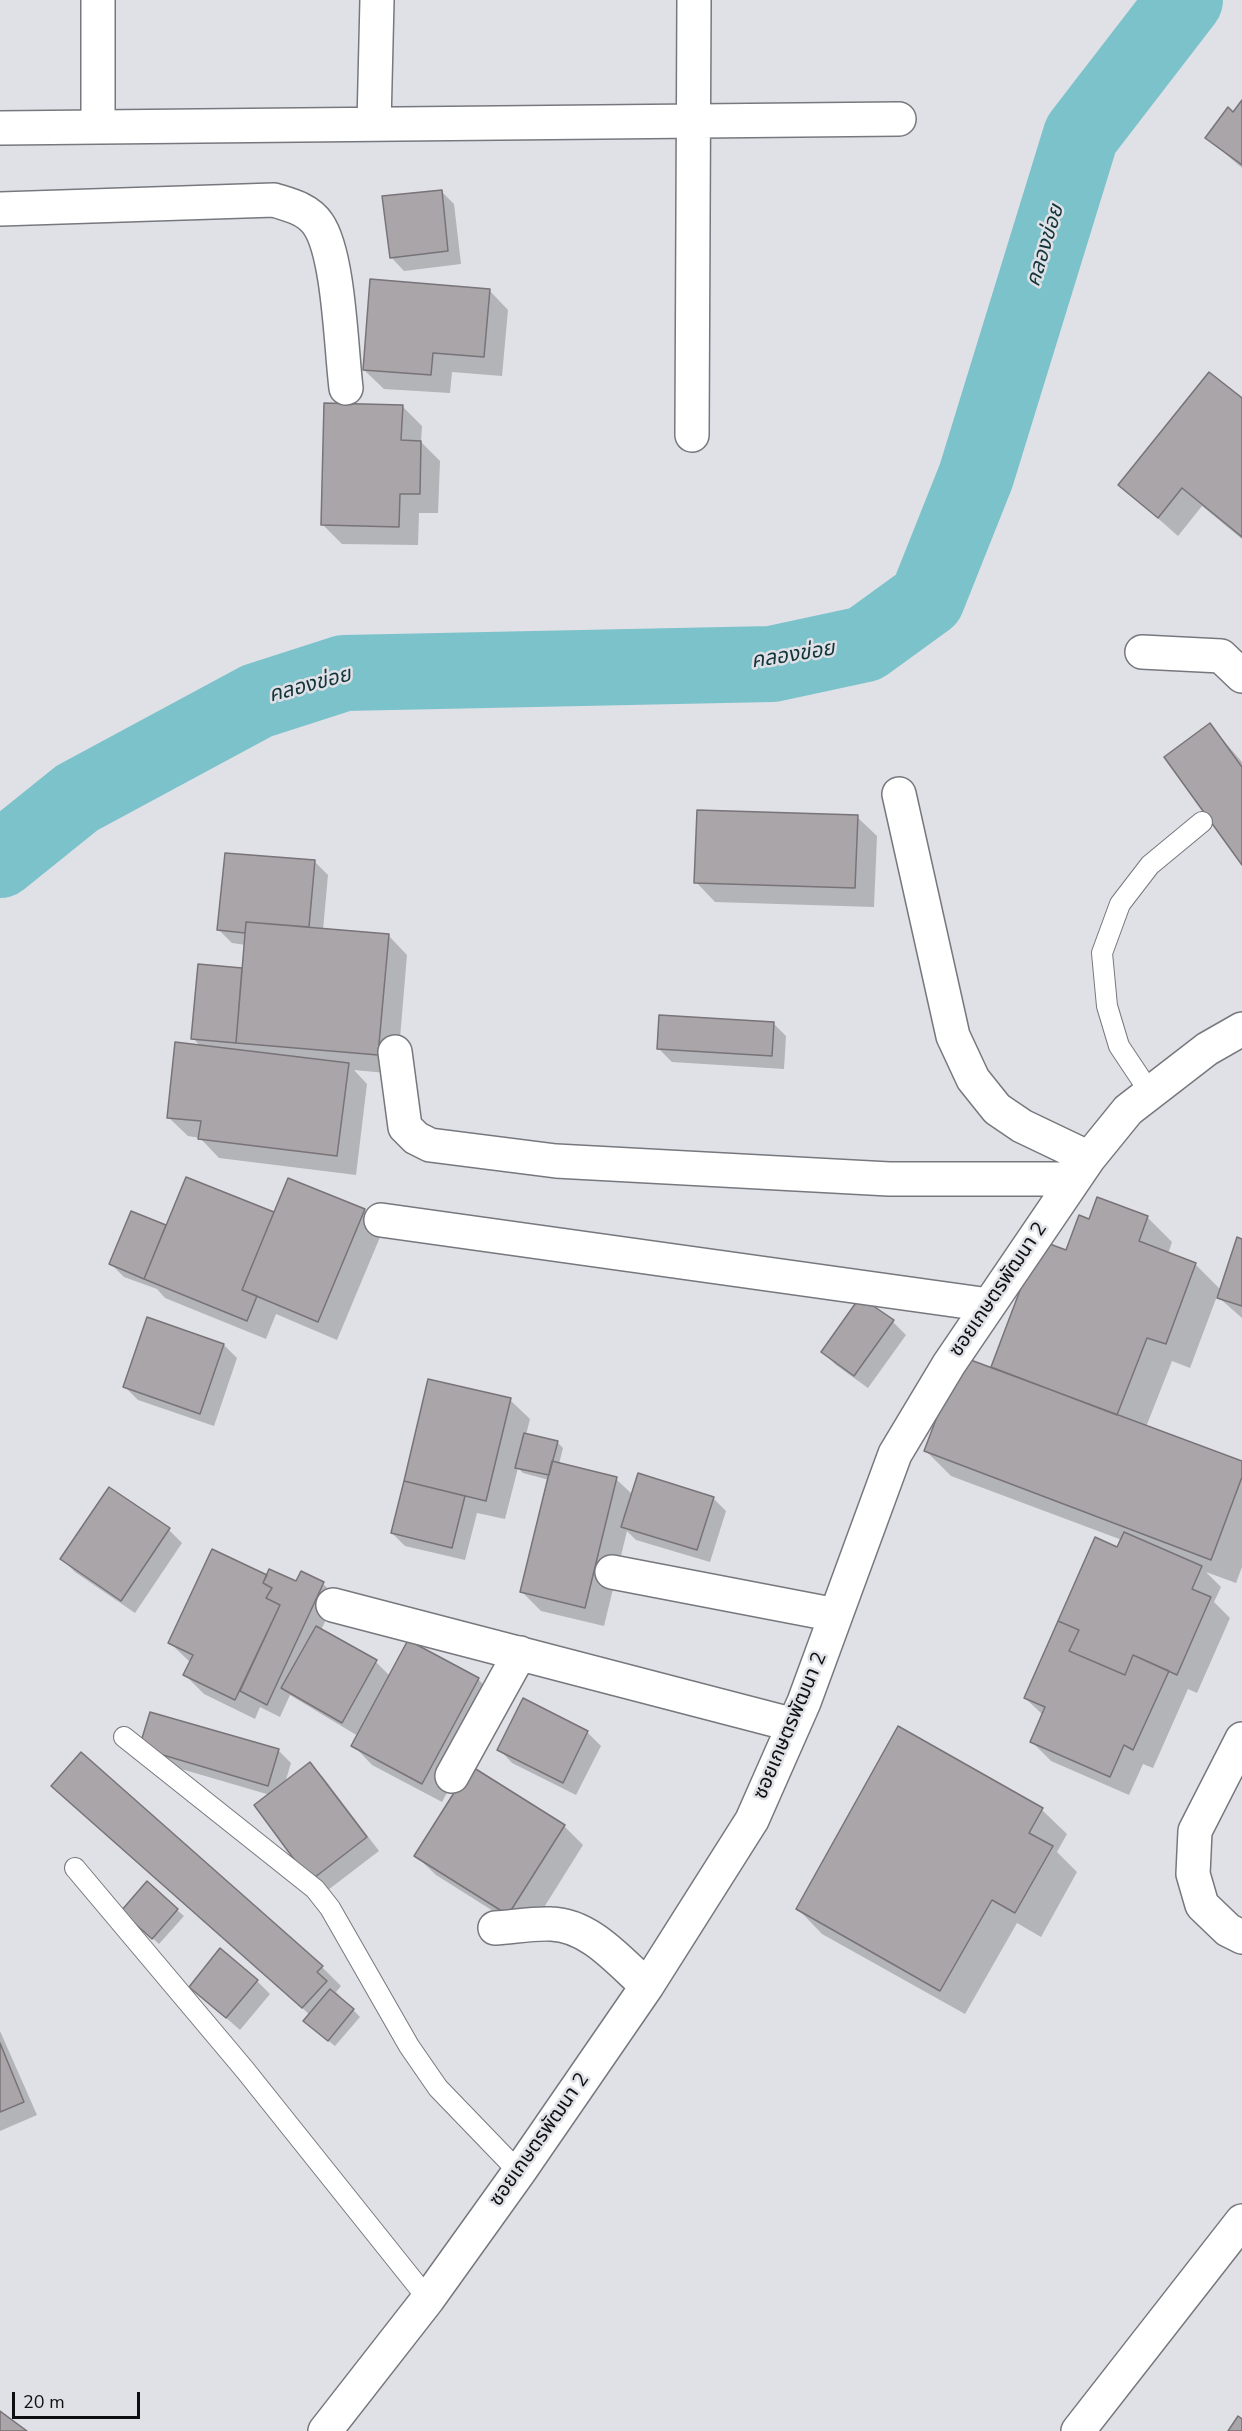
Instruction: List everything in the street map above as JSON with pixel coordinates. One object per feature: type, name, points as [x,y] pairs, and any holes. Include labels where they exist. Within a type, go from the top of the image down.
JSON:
[{"type":"street","points":[[98,0],[98,127]]},
{"type":"street","points":[[374,124],[376,0]]},
{"type":"street","points":[[692,435],[694,0]]},
{"type":"street","points":[[0,128],[899,119]]},
{"type":"street","points":[[0,209],[274,200],[300,208],[318,223],[331,251],[346,388]]},
{"type":"street","points":[[1142,652],[1221,656],[1242,676]]},
{"type":"street","points":[[899,794],[953,1036],[973,1079],[997,1109],[1082,1169]]},
{"type":"street","name":"ซอยเกษตรพัฒนา 2","points":[[325,2431],[428,2299],[519,2172],[647,1986],[752,1820],[794,1725],[895,1454],[949,1364],[1082,1169],[1128,1110],[1207,1049],[1242,1029]]},
{"type":"street","points":[[395,1052],[405,1127],[416,1138],[430,1145],[568,1162],[889,1179],[1082,1169]]},
{"type":"street","points":[[381,1220],[989,1305]]},
{"type":"street","points":[[612,1572],[836,1615]]},
{"type":"street","points":[[333,1605],[794,1725]]},
{"type":"street","points":[[452,1776],[520,1653]]},
{"type":"street","points":[[1242,1739],[1195,1831],[1192,1874],[1202,1905],[1228,1930],[1242,1937]]},
{"type":"street","points":[[495,1928],[553,1923],[580,1930],[606,1948],[647,1986]]},
{"type":"street","points":[[1078,2431],[1242,2221]]},
{"type":"lane","points":[[1151,1094],[1119,1046],[1107,1006],[1102,952],[1120,904],[1144,873],[1202,822]]},
{"type":"lane","points":[[123,1737],[315,1889],[330,1908],[410,2046],[438,2088],[519,2172]]},
{"type":"lane","points":[[75,1868],[253,2079],[428,2299]]},
{"type":"building","points":[[1242,100],[1242,165],[1205,138],[1228,107],[1233,112]]},
{"type":"building","points":[[442,190],[448,251],[390,258],[382,196]]},
{"type":"building","points":[[370,279],[490,289],[484,357],[433,353],[431,375],[363,370]]},
{"type":"building","points":[[1209,372],[1242,398],[1242,537],[1182,488],[1158,518],[1118,485]]},
{"type":"building","points":[[324,403],[403,405],[401,440],[421,441],[420,494],[400,494],[399,527],[321,525]]},
{"type":"building","points":[[1210,723],[1242,767],[1242,865],[1164,757]]},
{"type":"building","points":[[697,810],[858,815],[855,888],[694,883]]},
{"type":"building","points":[[225,853],[315,860],[309,927],[246,922],[245,933],[217,930]]},
{"type":"building","points":[[246,922],[389,934],[378,1055],[236,1043]]},
{"type":"building","points":[[198,964],[242,968],[236,1043],[191,1039]]},
{"type":"building","points":[[659,1015],[774,1022],[772,1056],[657,1049]]},
{"type":"building","points":[[175,1042],[349,1063],[337,1156],[198,1139],[201,1121],[167,1118]]},
{"type":"building","points":[[186,1177],[274,1212],[242,1290],[257,1296],[247,1321],[144,1279]]},
{"type":"building","points":[[288,1178],[365,1209],[318,1322],[242,1290]]},
{"type":"building","points":[[1097,1197],[1148,1216],[1139,1241],[1196,1263],[1166,1344],[1147,1338],[1117,1415],[991,1367],[1039,1240],[1066,1250],[1079,1215],[1089,1219]]},
{"type":"building","points":[[131,1211],[166,1225],[144,1279],[109,1264]]},
{"type":"building","points":[[1237,1237],[1242,1239],[1242,1306],[1217,1298]]},
{"type":"building","points":[[860,1297],[894,1320],[854,1376],[821,1352]]},
{"type":"building","points":[[147,1317],[224,1344],[200,1414],[123,1387]]},
{"type":"building","points":[[960,1356],[1242,1461],[1242,1477],[1211,1560],[924,1451]]},
{"type":"building","points":[[428,1379],[511,1398],[486,1501],[404,1481]]},
{"type":"building","points":[[524,1433],[558,1441],[549,1475],[515,1468]]},
{"type":"building","points":[[552,1461],[617,1477],[585,1608],[520,1592]]},
{"type":"building","points":[[638,1473],[714,1497],[697,1550],[621,1527]]},
{"type":"building","points":[[404,1481],[465,1496],[452,1548],[391,1533]]},
{"type":"building","points":[[109,1487],[170,1528],[121,1601],[60,1559]]},
{"type":"building","points":[[1124,1532],[1202,1566],[1192,1589],[1211,1597],[1177,1675],[1133,1655],[1125,1675],[1069,1651],[1079,1630],[1058,1621],[1095,1537],[1117,1547]]},
{"type":"building","points":[[212,1549],[267,1575],[263,1583],[272,1588],[266,1598],[280,1605],[235,1700],[183,1675],[193,1655],[168,1643]]},
{"type":"building","points":[[269,1569],[296,1581],[301,1571],[324,1582],[267,1705],[240,1691],[280,1605],[266,1598],[272,1588],[263,1583]]},
{"type":"building","points":[[1058,1621],[1079,1630],[1069,1651],[1125,1675],[1133,1655],[1169,1671],[1133,1750],[1124,1745],[1110,1777],[1030,1742],[1045,1707],[1024,1698]]},
{"type":"building","points":[[316,1626],[377,1660],[342,1723],[281,1688]]},
{"type":"building","points":[[408,1640],[479,1678],[422,1784],[351,1746]]},
{"type":"building","points":[[523,1698],[588,1731],[563,1783],[497,1750]]},
{"type":"building","points":[[150,1712],[279,1749],[268,1786],[139,1748]]},
{"type":"building","points":[[898,1726],[1043,1808],[1029,1833],[1053,1846],[1015,1913],[992,1900],[940,1991],[796,1909]]},
{"type":"building","points":[[81,1752],[323,1966],[317,1972],[327,1981],[302,2008],[51,1786]]},
{"type":"building","points":[[310,1762],[367,1837],[310,1881],[254,1805]]},
{"type":"building","points":[[471,1766],[565,1825],[508,1915],[414,1856]]},
{"type":"building","points":[[147,1881],[178,1909],[152,1939],[121,1911]]},
{"type":"building","points":[[220,1948],[258,1980],[226,2018],[189,1987]]},
{"type":"building","points":[[330,1989],[354,2009],[328,2041],[303,2021]]},
{"type":"building","points":[[0,2043],[24,2102],[0,2112]]},
{"type":"building","points":[[0,2411],[27,2431],[0,2431]]},
{"type":"building","points":[[1238,2416],[1242,2419],[1242,2431],[1228,2431]]},
{"type":"waterway","name":"คลองข่อย","points":[[0,860],[77,798],[257,701],[344,673],[772,664],[865,644],[927,599],[976,476],[1081,135],[1185,0]]}]
